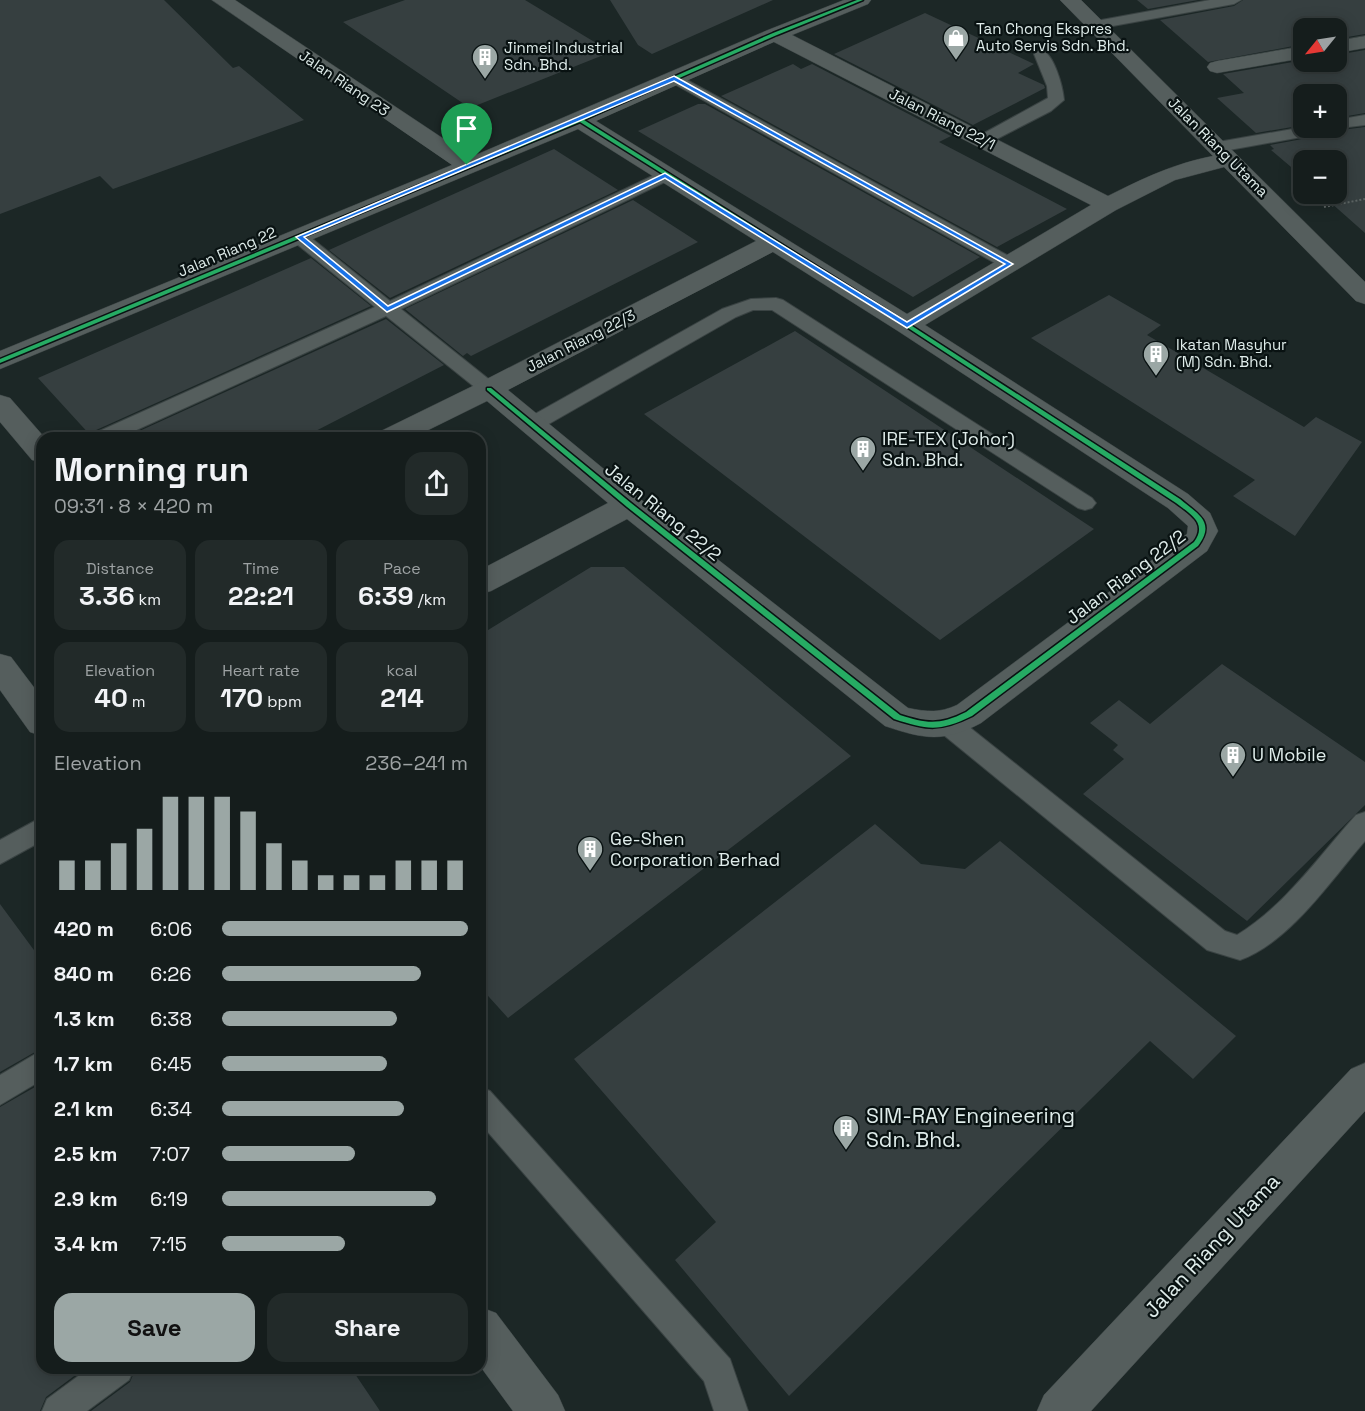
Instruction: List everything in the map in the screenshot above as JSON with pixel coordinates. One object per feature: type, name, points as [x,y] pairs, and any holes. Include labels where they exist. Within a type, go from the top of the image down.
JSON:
[{"type":"street","name":"Jalan Riang 22","points":[[0,361],[467,165],[580,120],[775,34],[861,0]]},
{"type":"street","name":"Jalan Riang Utama","points":[[1070,0],[1365,296]]},
{"type":"street","name":"Jalan Riang 23","points":[[228,1],[467,165]]},
{"type":"street","name":"Jalan Riang 22/1","points":[[775,34],[1108,206]]},
{"type":"street","points":[[1347,45],[1365,42]]},
{"type":"street","points":[[1217,67],[1293,54]]},
{"type":"street","name":"Jalan Riang 22/2","points":[[489,389],[630,506],[897,717],[924,726],[949,725],[969,714],[1196,544],[1203,536],[1205,529],[1201,522],[1178,501],[907,326],[580,120]]},
{"type":"street","points":[[907,326],[1108,206],[1167,175],[1224,153]]},
{"type":"street","name":"Jalan Riang 22/3","points":[[401,432],[773,242]]},
{"type":"street","points":[[0,404],[36,446]]},
{"type":"street","points":[[486,580],[630,506]]},
{"type":"street","points":[[0,666],[36,715]]},
{"type":"street","name":"Jalan Riang Utama","points":[[1060,1411],[1365,1082]]},
{"type":"street","points":[[486,1337],[542,1411]]},
{"type":"lane","points":[[1096,25],[1234,0]]},
{"type":"lane","points":[[983,140],[1056,100],[1055,86],[1041,54]]},
{"type":"lane","points":[[674,78],[1010,264]]},
{"type":"lane","points":[[1347,123],[1365,120]]},
{"type":"lane","points":[[1224,153],[1293,136]]},
{"type":"lane","points":[[115,432],[387,309],[665,175]]},
{"type":"lane","name":"Jalan Riang 22/2","points":[[299,237],[489,389]]},
{"type":"lane","points":[[533,424],[729,313],[751,305],[776,304],[1085,503]]},
{"type":"lane","points":[[949,725],[1217,940],[1240,948],[1251,942],[1282,916],[1365,823]]},
{"type":"lane","points":[[0,853],[36,832]]},
{"type":"lane","points":[[0,1091],[36,1068]]},
{"type":"lane","points":[[486,1108],[718,1371],[731,1411]]},
{"type":"lane","points":[[59,1411],[109,1374]]},
{"type":"building","points":[[0,0],[164,0],[233,68],[239,66],[304,120],[113,189],[100,176],[0,214]]},
{"type":"building","name":"Jinmei Industrial Sdn. Bhd.","points":[[405,0],[525,0],[611,52],[470,108],[343,22]]},
{"type":"building","points":[[610,0],[773,0],[652,54],[638,45]]},
{"type":"building","points":[[1137,0],[1198,0],[1148,9]]},
{"type":"building","points":[[1243,0],[1365,0],[1365,34],[1347,37],[1347,18],[1293,18],[1293,46],[1208,62],[1160,20],[1234,6]]},
{"type":"building","name":"Tan Chong Ekspres Auto Servis Sdn. Bhd.","points":[[925,13],[1034,64],[1018,73],[1044,85],[1045,88],[973,125],[834,54]]},
{"type":"building","points":[[1365,50],[1365,113],[1347,116],[1347,84],[1293,84],[1293,127],[1256,133],[1217,98],[1244,93],[1223,74],[1293,62],[1293,72],[1347,72],[1347,53]]},
{"type":"building","points":[[793,64],[801,69],[812,64],[951,136],[939,142],[1067,209],[997,247],[721,96]]},
{"type":"building","points":[[698,104],[705,104],[980,257],[913,297],[638,131]]},
{"type":"building","points":[[1365,127],[1365,233],[1332,204],[1347,204],[1347,150],[1293,150],[1293,169],[1271,150],[1274,149],[1270,145],[1308,138],[1347,138],[1347,129]]},
{"type":"building","points":[[554,149],[618,190],[390,298],[329,250]]},
{"type":"building","points":[[633,200],[698,242],[471,356],[467,353],[463,356],[405,309]]},
{"type":"building","points":[[311,258],[371,306],[93,432],[87,432],[38,378]]},
{"type":"building","name":"Ikatan Masyhur (M) Sdn. Bhd.","points":[[1109,295],[1161,325],[1147,335],[1304,427],[1316,417],[1362,442],[1295,536],[1233,496],[1255,480],[1031,338]]},
{"type":"building","points":[[386,319],[444,365],[314,432],[137,432]]},
{"type":"building","name":"IRE-TEX (Johor) Sdn. Bhd.","points":[[795,331],[1094,529],[940,640],[644,414]]},
{"type":"building","name":"Ge-Shen Corporation Berhad","points":[[591,567],[624,567],[851,756],[508,1018],[486,994],[486,631]]},
{"type":"building","name":"U Mobile","points":[[1222,664],[1365,762],[1365,805],[1247,921],[1083,794],[1124,759],[1113,750],[1118,745],[1090,723],[1119,700],[1150,724]]},
{"type":"building","name":"SIM-RAY Engineering Sdn. Bhd.","points":[[875,824],[921,864],[965,869],[1000,841],[1236,1036],[1193,1079],[1150,1041],[789,1396],[675,1260],[716,1222],[574,1059]]},
{"type":"building","points":[[0,904],[36,953],[36,1051],[0,1072]]},
{"type":"building","points":[[36,1086],[36,1374],[77,1374],[46,1397],[40,1411],[0,1411],[0,1107]]},
{"type":"building","points":[[133,1374],[355,1374],[380,1411],[91,1411],[130,1382]]},
{"type":"cycle path","points":[[0,361],[580,120],[775,34],[861,0]]},
{"type":"cycle path","points":[[489,389],[629,505],[897,717],[926,725],[950,723],[969,714],[1196,544],[1201,537],[1203,531],[1200,520],[1178,501],[907,325],[580,120]]},
{"type":"place","name":"Tan Chong Ekspres Auto Servis Sdn. Bhd.","points":[[956,61]]},
{"type":"place","name":"Jinmei Industrial Sdn. Bhd.","points":[[485,80]]},
{"type":"place","name":"Ikatan Masyhur (M) Sdn. Bhd.","points":[[1156,377]]},
{"type":"place","name":"IRE-TEX (Johor) Sdn. Bhd.","points":[[863,472]]},
{"type":"place","name":"U Mobile","points":[[1233,778]]},
{"type":"place","name":"Ge-Shen Corporation Berhad","points":[[590,872]]},
{"type":"place","name":"SIM-RAY Engineering Sdn. Bhd.","points":[[846,1151]]},
{"type":"route","points":[[674,78],[1010,264],[907,326],[665,175],[387,309],[299,237],[467,165],[580,120],[674,78]]}]
